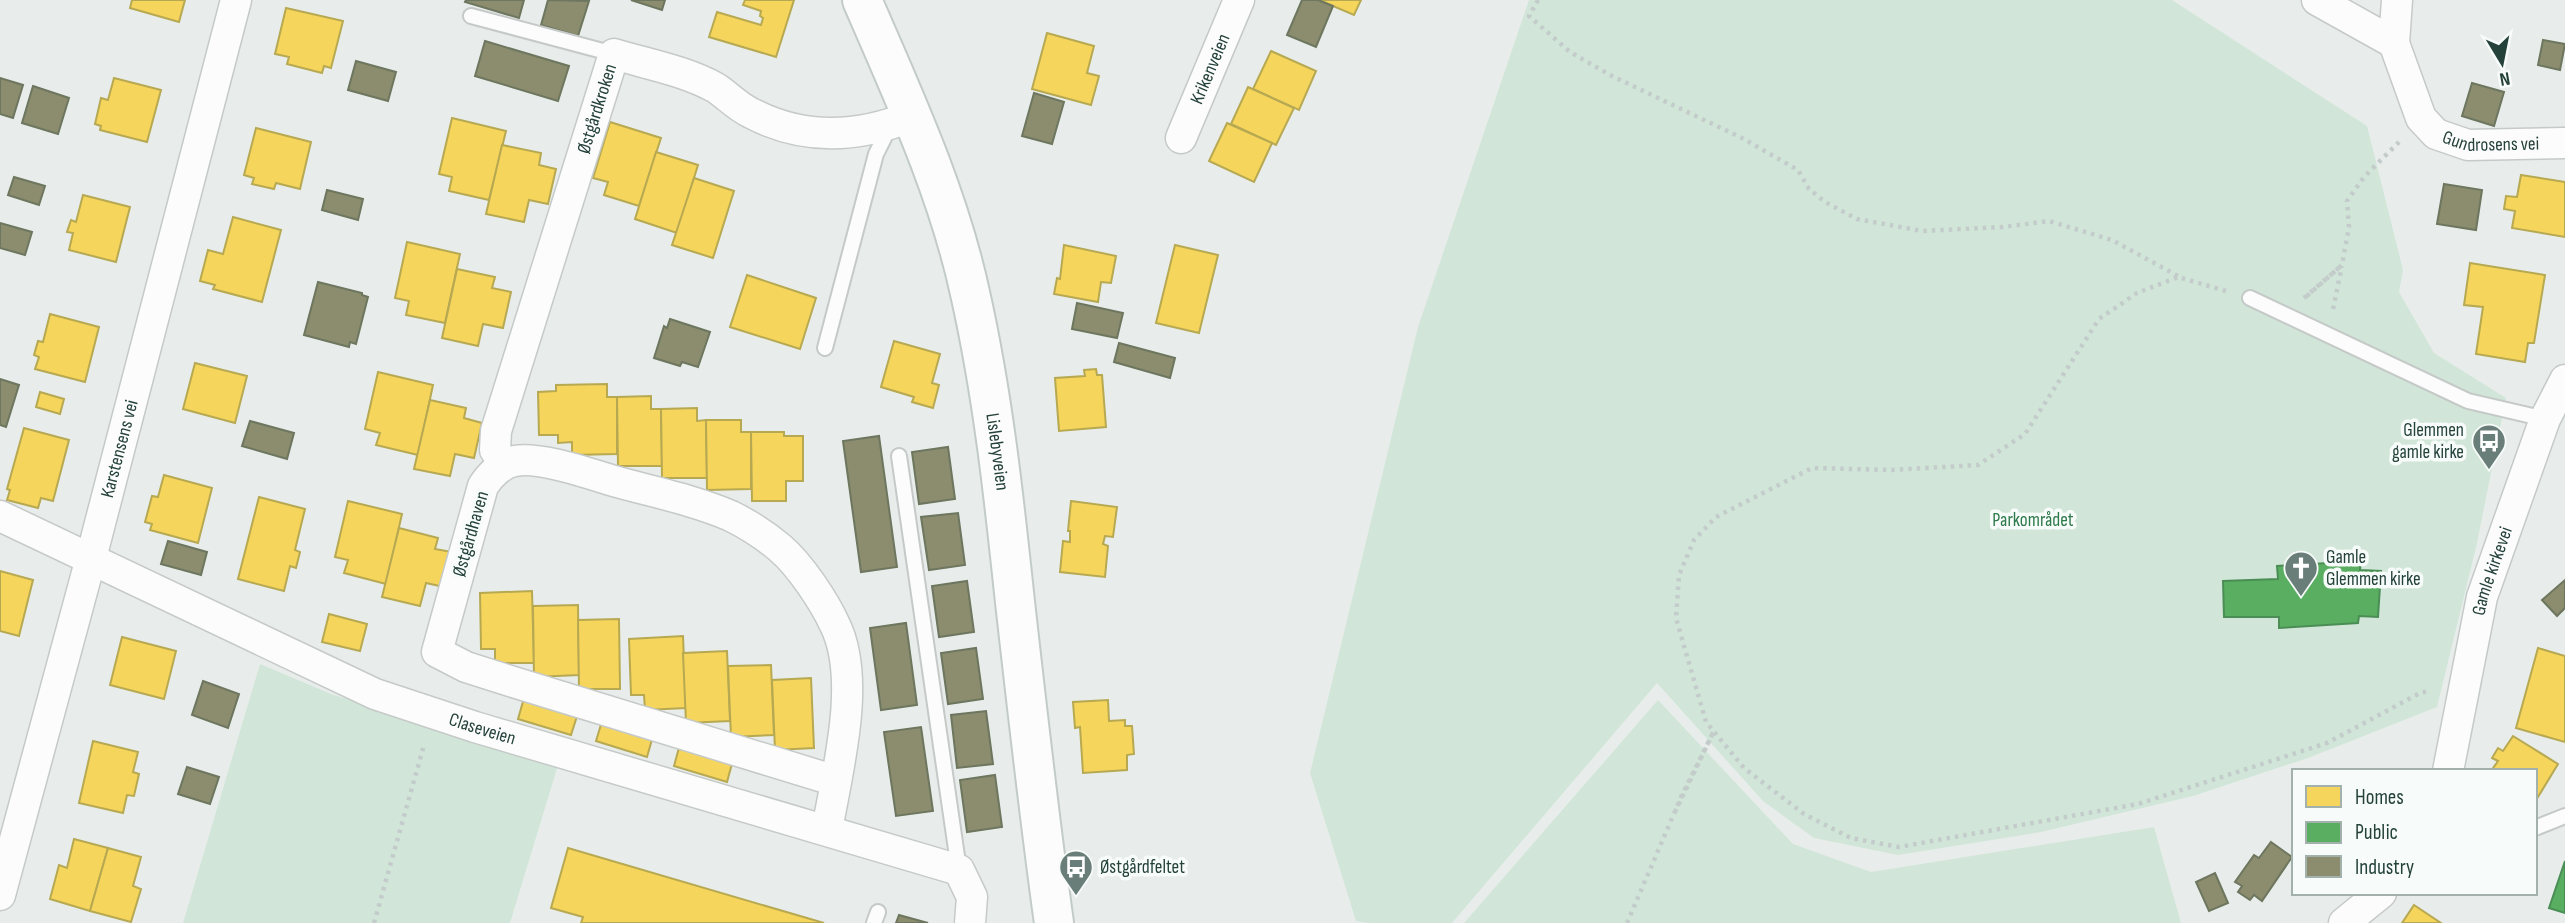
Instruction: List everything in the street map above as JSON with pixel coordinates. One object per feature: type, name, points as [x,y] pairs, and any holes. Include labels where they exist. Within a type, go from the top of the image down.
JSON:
[{"type":"street","name":"Karstensens vei","points":[[0,895],[236,0]]},
{"type":"street","name":"Lislebyveien","points":[[862,0],[901,121],[950,220],[970,291],[990,392],[1054,923]]},
{"type":"street","name":"Krikenveien","points":[[1181,138],[1239,0]]},
{"type":"street","points":[[2317,0],[2394,43]]},
{"type":"street","name":"Gundrosens vei","points":[[2397,0],[2394,43],[2421,118],[2437,134],[2468,145],[2565,143]]},
{"type":"street","name":"Østgårdkroken","points":[[505,464],[495,450],[496,431],[614,54],[715,88],[749,112],[777,126],[837,135],[901,121]]},
{"type":"street","name":"Gamle kirkevei","points":[[2448,769],[2482,597],[2544,419],[2565,380]]},
{"type":"street","points":[[505,464],[527,460],[564,467],[706,506],[734,517],[779,547],[809,583],[836,626],[841,640],[847,695],[827,830]]},
{"type":"street","name":"Østgårdhaven","points":[[505,464],[482,486],[437,652],[466,667],[836,781]]},
{"type":"street","name":"Claseveien","points":[[0,516],[375,694],[475,727],[959,870]]},
{"type":"street","points":[[959,870],[971,910]]},
{"type":"street","points":[[2344,923],[2379,895]]},
{"type":"lane","points":[[471,16],[614,54]]},
{"type":"lane","points":[[825,348],[876,154],[901,121]]},
{"type":"lane","points":[[2250,298],[2468,401],[2544,419]]},
{"type":"lane","points":[[899,456],[959,870]]},
{"type":"lane","points":[[2537,827],[2565,816]]},
{"type":"path","points":[[1538,0],[1529,16],[1570,52],[1612,76],[1773,155],[1798,170],[1809,189],[1825,202],[1857,219],[1922,231],[2003,227],[2049,221],[2112,240],[2178,277],[2250,298]]},
{"type":"path","points":[[2327,334],[2349,227],[2347,201],[2364,177],[2421,118]]},
{"type":"path","points":[[2285,314],[2342,265]]},
{"type":"path","points":[[2178,277],[2137,293],[2099,319],[2025,434],[1978,465],[1892,470],[1812,468],[1716,517],[1693,540],[1679,575],[1676,618],[1706,722],[1744,768],[1804,814],[1851,838],[1899,847],[2138,804],[2327,743],[2420,693],[2467,681]]},
{"type":"path","points":[[374,923],[432,713]]},
{"type":"path","points":[[1627,923],[1714,731]]},
{"type":"green space","name":"Parkområdet","points":[[1529,0],[2172,0],[2367,126],[2403,270],[2399,292],[2434,353],[2506,398],[2477,543],[2437,707],[2308,758],[2193,796],[2041,832],[1898,855],[1814,838],[1763,801],[1657,683],[1452,923],[1356,921],[1310,773],[1418,327]]},
{"type":"green space","points":[[260,664],[331,694],[558,765],[510,923],[183,923]]},
{"type":"green space","points":[[1658,700],[1793,844],[1871,872],[2154,827],[2181,923],[1464,923]]},
{"type":"building: Homes","points":[[132,0],[185,0],[179,22],[130,8]]},
{"type":"building: Homes","points":[[745,0],[794,0],[776,57],[709,37],[717,12],[761,25],[761,11],[743,5]]},
{"type":"building: Homes","points":[[1319,0],[1361,0],[1354,15]]},
{"type":"building: Homes","points":[[286,8],[343,21],[331,68],[324,66],[322,73],[287,64],[289,57],[275,54]]},
{"type":"building: Homes","points":[[1047,33],[1094,46],[1087,73],[1099,76],[1091,105],[1032,89]]},
{"type":"building: Homes","points":[[1271,51],[1316,71],[1299,110],[1253,89]]},
{"type":"building: Homes","points":[[114,78],[161,90],[147,142],[100,130],[101,126],[95,124],[101,98],[108,100]]},
{"type":"building: Homes","points":[[1248,87],[1294,108],[1276,145],[1231,124]]},
{"type":"building: Homes","points":[[452,118],[506,131],[489,200],[449,191],[452,177],[439,174]]},
{"type":"building: Homes","points":[[610,122],[661,138],[639,206],[604,195],[608,182],[593,178]]},
{"type":"building: Homes","points":[[1227,123],[1272,143],[1254,182],[1209,161]]},
{"type":"building: Homes","points":[[256,128],[311,142],[300,189],[276,183],[274,189],[252,184],[254,178],[244,175]]},
{"type":"building: Homes","points":[[502,145],[541,153],[539,165],[556,169],[548,204],[529,200],[524,222],[486,214]]},
{"type":"building: Homes","points":[[656,152],[698,165],[677,233],[635,219]]},
{"type":"building: Homes","points":[[2521,175],[2565,182],[2565,237],[2512,228],[2515,211],[2504,209],[2506,196],[2517,197]]},
{"type":"building: Homes","points":[[694,178],[734,191],[713,258],[672,245]]},
{"type":"building: Homes","points":[[83,195],[130,207],[116,262],[69,250],[73,233],[67,232],[71,220],[76,222]]},
{"type":"building: Homes","points":[[233,217],[281,230],[262,302],[213,289],[215,285],[200,281],[208,250],[223,254]]},
{"type":"building: Homes","points":[[407,242],[460,254],[445,323],[406,315],[409,301],[395,298]]},
{"type":"building: Homes","points":[[1064,245],[1116,256],[1111,283],[1101,282],[1098,302],[1054,294],[1057,278],[1060,279]]},
{"type":"building: Homes","points":[[1175,245],[1218,255],[1199,333],[1156,323]]},
{"type":"building: Homes","points":[[2470,263],[2545,275],[2534,343],[2528,343],[2525,362],[2476,354],[2483,307],[2464,305]]},
{"type":"building: Homes","points":[[457,269],[495,277],[492,288],[511,292],[503,328],[483,324],[478,346],[442,338]]},
{"type":"building: Homes","points":[[747,275],[816,298],[800,349],[730,327]]},
{"type":"building: Homes","points":[[50,314],[99,327],[85,382],[35,369],[39,357],[34,355],[38,341],[43,342]]},
{"type":"building: Homes","points":[[894,341],[940,354],[932,383],[939,385],[933,408],[912,402],[914,397],[881,387]]},
{"type":"building: Homes","points":[[195,363],[247,376],[235,423],[183,409]]},
{"type":"building: Homes","points":[[1096,369],[1097,375],[1102,375],[1106,427],[1059,431],[1055,378],[1085,376],[1084,370]]},
{"type":"building: Homes","points":[[378,372],[433,385],[418,455],[376,445],[380,433],[365,429]]},
{"type":"building: Homes","points":[[607,384],[607,397],[617,397],[617,454],[572,455],[572,442],[558,443],[558,435],[539,435],[538,392],[556,391],[556,385]]},
{"type":"building: Homes","points":[[40,392],[64,399],[60,414],[36,407]]},
{"type":"building: Homes","points":[[651,396],[651,409],[661,409],[662,466],[618,466],[617,397]]},
{"type":"building: Homes","points":[[430,400],[466,408],[464,418],[482,423],[474,458],[455,454],[450,476],[414,469]]},
{"type":"building: Homes","points":[[697,408],[697,421],[706,420],[707,478],[662,478],[661,409]]},
{"type":"building: Homes","points":[[706,420],[741,420],[741,432],[751,432],[751,489],[707,490]]},
{"type":"building: Homes","points":[[24,428],[69,440],[53,501],[41,498],[38,508],[7,500],[10,490],[7,489]]},
{"type":"building: Homes","points":[[751,432],[784,432],[784,436],[803,436],[803,481],[786,481],[786,501],[752,501]]},
{"type":"building: Homes","points":[[164,475],[212,488],[198,543],[150,530],[152,524],[145,522],[152,496],[158,497]]},
{"type":"building: Homes","points":[[259,497],[305,509],[295,550],[300,552],[296,568],[290,566],[284,591],[238,579]]},
{"type":"building: Homes","points":[[348,501],[402,514],[386,584],[344,573],[348,560],[335,557]]},
{"type":"building: Homes","points":[[1071,501],[1117,507],[1113,537],[1105,536],[1103,544],[1108,546],[1105,577],[1060,572],[1063,541],[1070,542],[1068,531]]},
{"type":"building: Homes","points":[[399,528],[438,538],[435,549],[452,552],[444,587],[426,583],[420,606],[382,597]]},
{"type":"building: Homes","points":[[0,571],[33,580],[19,636],[0,631]]},
{"type":"building: Homes","points":[[532,591],[534,663],[495,663],[495,649],[481,649],[480,593]]},
{"type":"building: Homes","points":[[578,605],[579,675],[534,677],[533,606]]},
{"type":"building: Homes","points":[[329,614],[367,624],[360,651],[322,642]]},
{"type":"building: Homes","points":[[619,619],[620,689],[579,689],[578,620]]},
{"type":"building: Homes","points":[[683,636],[686,708],[645,710],[644,695],[631,695],[629,639]]},
{"type":"building: Homes","points":[[122,637],[176,651],[164,699],[110,685]]},
{"type":"building: Homes","points":[[2538,648],[2565,656],[2565,742],[2516,728]]},
{"type":"building: Homes","points":[[727,651],[730,721],[686,723],[683,653]]},
{"type":"building: Homes","points":[[771,665],[774,735],[731,737],[728,666]]},
{"type":"building: Homes","points":[[811,678],[814,748],[775,750],[772,680]]},
{"type":"building: Homes","points":[[524,698],[578,713],[571,735],[518,719]]},
{"type":"building: Homes","points":[[1108,700],[1109,721],[1125,720],[1125,726],[1132,726],[1134,754],[1127,755],[1127,770],[1083,773],[1080,727],[1075,728],[1073,702]]},
{"type":"building: Homes","points":[[602,721],[653,736],[647,757],[596,741]]},
{"type":"building: Homes","points":[[2513,736],[2558,764],[2537,799],[2537,769],[2492,769],[2498,761],[2492,758],[2498,748],[2503,751]]},
{"type":"building: Homes","points":[[93,741],[138,752],[133,772],[139,774],[134,796],[127,795],[123,813],[79,803]]},
{"type":"building: Homes","points":[[680,744],[733,760],[727,782],[674,766]]},
{"type":"building: Homes","points":[[74,839],[108,848],[90,911],[50,899],[59,865],[67,868]]},
{"type":"building: Homes","points":[[108,848],[141,857],[133,886],[141,889],[131,922],[90,911]]},
{"type":"building: Homes","points":[[568,848],[824,923],[581,923],[583,917],[551,908]]},
{"type":"building: Homes","points":[[2414,905],[2441,923],[2402,923]]},
{"type":"building: Public","name":"Gamle Glemmen kirke","points":[[2361,561],[2360,570],[2381,571],[2378,617],[2359,616],[2358,623],[2279,628],[2279,617],[2224,617],[2223,581],[2278,579],[2277,566]]},
{"type":"building: Public","points":[[2565,861],[2565,913],[2549,908]]},
{"type":"building: Industry","points":[[524,0],[519,18],[465,2]]},
{"type":"building: Industry","points":[[548,0],[589,1],[578,36],[541,25]]},
{"type":"building: Industry","points":[[631,0],[665,0],[662,10]]},
{"type":"building: Industry","points":[[1302,0],[1318,0],[1333,6],[1316,47],[1287,35]]},
{"type":"building: Industry","points":[[2543,40],[2565,44],[2560,70],[2538,65]]},
{"type":"building: Industry","points":[[485,41],[569,66],[558,101],[475,76]]},
{"type":"building: Industry","points":[[356,61],[396,72],[388,101],[348,90]]},
{"type":"building: Industry","points":[[0,78],[23,85],[13,118],[0,114]]},
{"type":"building: Industry","points":[[2472,83],[2504,92],[2494,126],[2462,116]]},
{"type":"building: Industry","points":[[33,86],[69,98],[58,134],[22,123]]},
{"type":"building: Industry","points":[[1034,93],[1064,102],[1052,144],[1022,136]]},
{"type":"building: Industry","points":[[14,177],[45,186],[39,205],[8,195]]},
{"type":"building: Industry","points":[[2444,184],[2482,190],[2476,230],[2437,224]]},
{"type":"building: Industry","points":[[327,190],[363,199],[358,220],[322,210]]},
{"type":"building: Industry","points":[[0,223],[32,232],[25,255],[0,248]]},
{"type":"building: Industry","points":[[318,282],[362,293],[368,297],[356,344],[350,342],[349,347],[304,335]]},
{"type":"building: Industry","points":[[1077,303],[1123,313],[1117,338],[1072,329]]},
{"type":"building: Industry","points":[[670,319],[710,332],[698,367],[682,362],[680,366],[654,358],[664,326],[667,328]]},
{"type":"building: Industry","points":[[1119,343],[1175,358],[1170,378],[1114,362]]},
{"type":"building: Industry","points":[[0,379],[19,385],[6,427],[0,425]]},
{"type":"building: Industry","points":[[250,421],[294,433],[287,459],[242,446]]},
{"type":"building: Industry","points":[[879,436],[897,567],[861,572],[843,441]]},
{"type":"building: Industry","points":[[948,447],[955,499],[919,504],[912,452]]},
{"type":"building: Industry","points":[[958,513],[965,565],[929,570],[921,517]]},
{"type":"building: Industry","points":[[168,541],[207,552],[201,575],[161,564]]},
{"type":"building: Industry","points":[[2565,580],[2565,608],[2557,616],[2542,600]]},
{"type":"building: Industry","points":[[967,581],[974,632],[939,637],[932,586]]},
{"type":"building: Industry","points":[[906,623],[917,705],[881,710],[870,628]]},
{"type":"building: Industry","points":[[976,648],[983,699],[948,704],[941,653]]},
{"type":"building: Industry","points":[[203,681],[239,694],[228,728],[192,715]]},
{"type":"building: Industry","points":[[986,711],[993,764],[957,768],[951,715]]},
{"type":"building: Industry","points":[[921,727],[933,811],[896,816],[884,732]]},
{"type":"building: Industry","points":[[187,767],[219,777],[210,804],[178,794]]},
{"type":"building: Industry","points":[[995,775],[1002,827],[967,832],[960,780]]},
{"type":"building: Industry","points":[[2271,842],[2292,857],[2262,901],[2254,895],[2250,900],[2238,892],[2242,886],[2235,882],[2254,855],[2259,858]]},
{"type":"building: Industry","points":[[2215,873],[2228,903],[2209,911],[2196,882]]},
{"type":"building: Industry","points":[[899,915],[928,923],[896,923]]},
{"type":"place","name":"Glemmen gamle kirke","points":[[2489,471]]},
{"type":"place","name":"Gamle Glemmen kirke","points":[[2301,598]]},
{"type":"place","name":"Østgårdfeltet","points":[[1076,897]]}]
